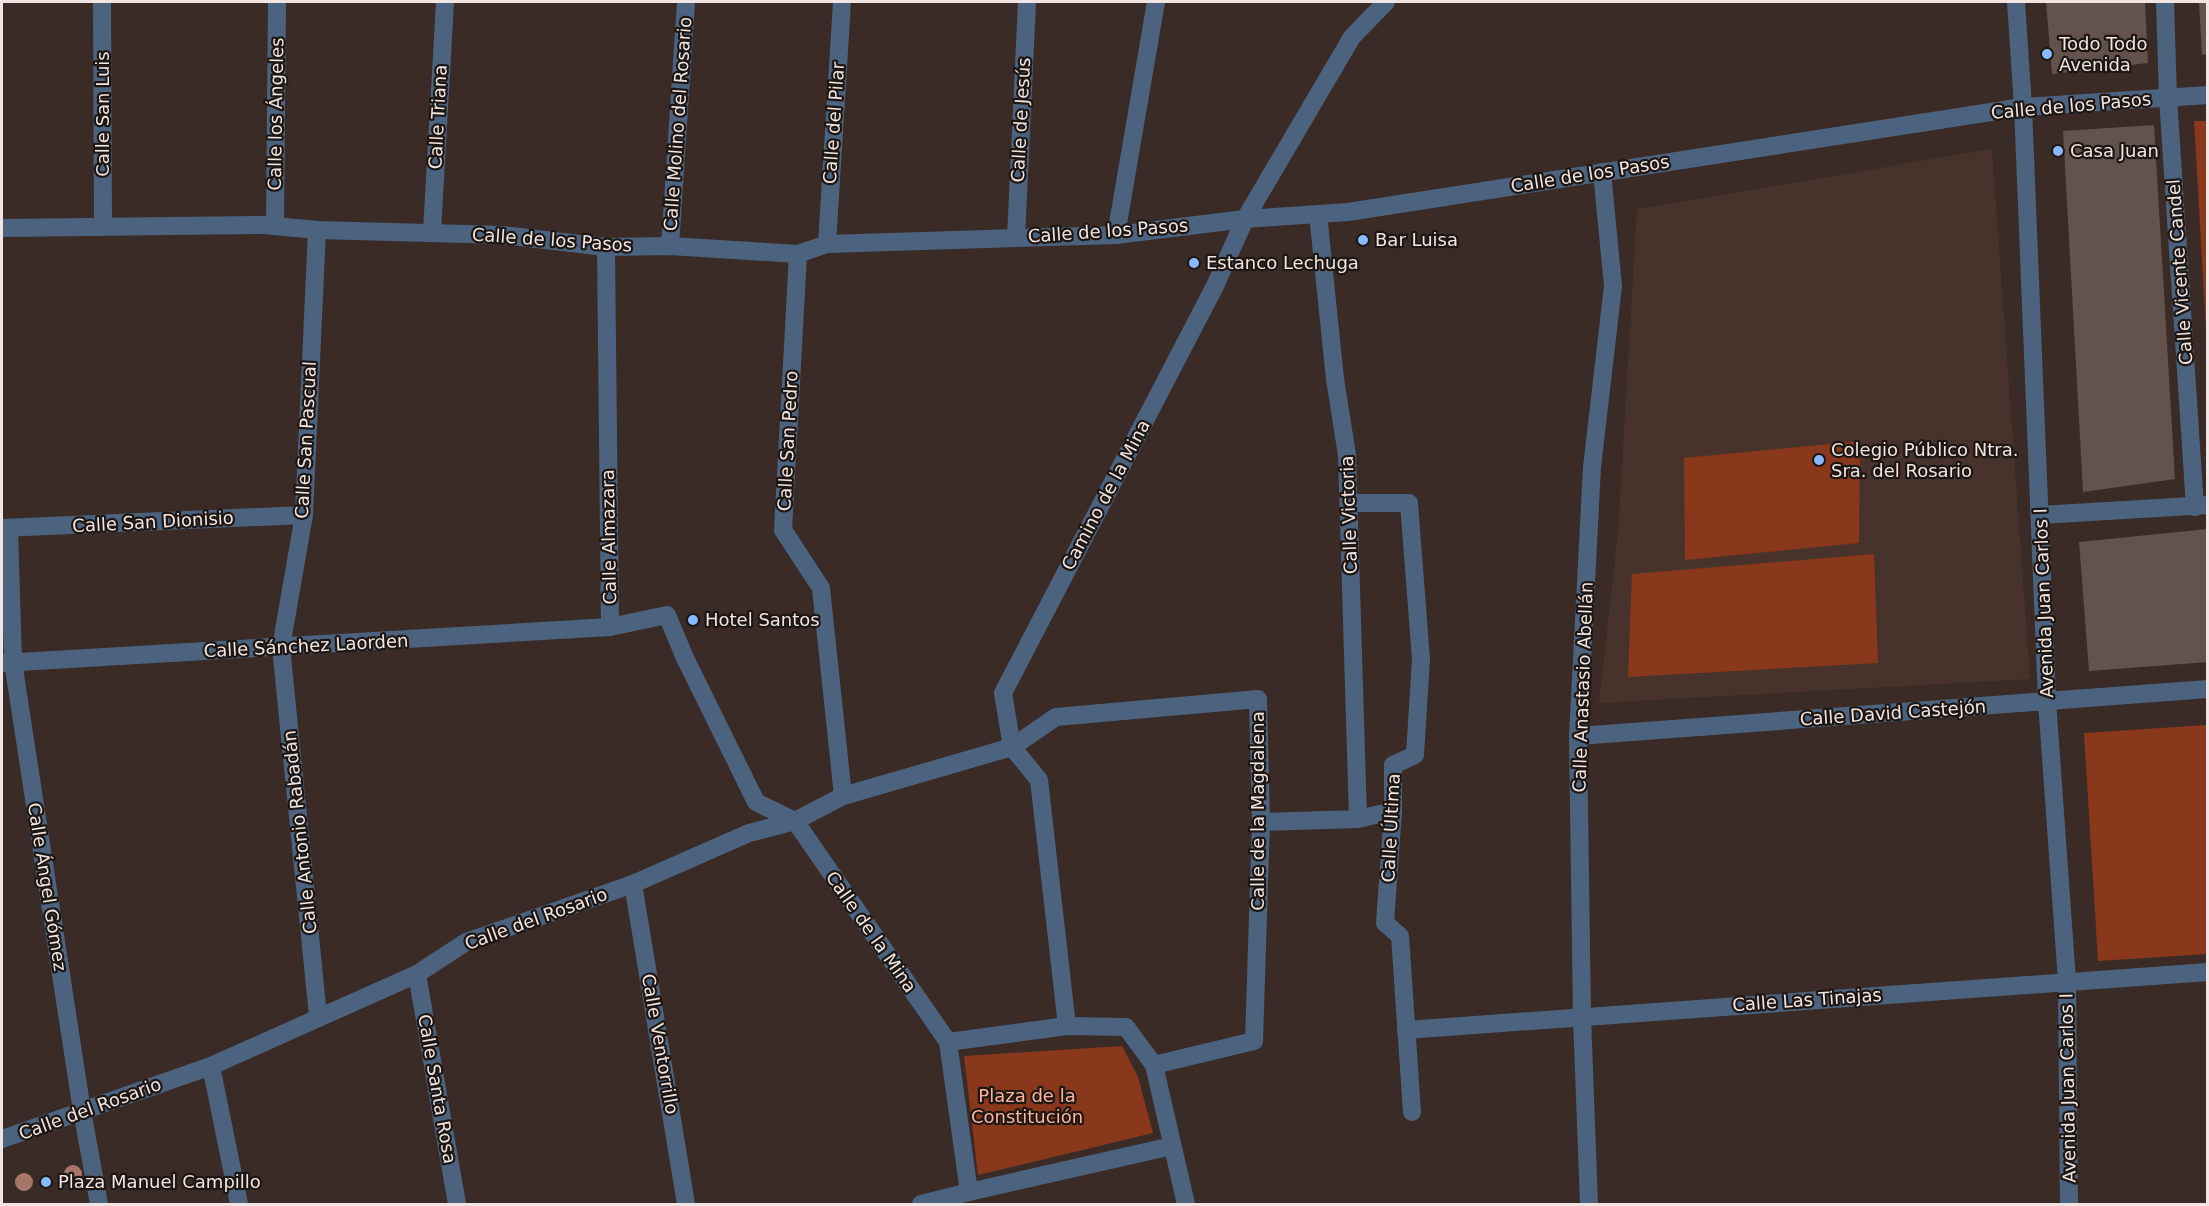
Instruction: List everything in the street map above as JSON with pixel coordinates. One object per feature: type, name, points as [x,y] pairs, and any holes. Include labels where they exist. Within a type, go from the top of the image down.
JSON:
[{"type":"street","name":"Calle San Luis","points":[[102,2],[103,227]]},
{"type":"street","name":"Calle los Ángeles","points":[[274,225],[277,2]]},
{"type":"street","name":"Calle Triana","points":[[432,232],[445,2]]},
{"type":"street","name":"Calle Molino del Rosario","points":[[670,246],[686,2]]},
{"type":"street","name":"Calle del Pilar","points":[[827,244],[842,2]]},
{"type":"street","name":"Calle de Jesús","points":[[1016,238],[1027,2]]},
{"type":"street","points":[[1116,234],[1156,2]]},
{"type":"street","name":"Camino de la Mina","points":[[1067,1026],[1039,780],[1012,747],[1003,693],[1215,286],[1245,219],[1352,37],[1386,2]]},
{"type":"street","name":"Avenida Juan Carlos I","points":[[2016,2],[2023,107],[2047,701],[2067,981],[2069,1204]]},
{"type":"street","name":"Calle Vicente Candel","points":[[2165,2],[2168,98],[2201,506]]},
{"type":"street","name":"Calle de los Pasos","points":[[2,228],[274,225],[317,230],[503,235],[606,247],[670,246],[798,254],[827,244],[1116,234],[1245,219],[1348,212],[2023,107],[2208,95]]},
{"type":"street","name":"Calle Anastasio Abellán","points":[[1589,1204],[1582,1017],[1578,736],[1592,467],[1613,286],[1602,172]]},
{"type":"street","name":"Calle Victoria","points":[[1318,214],[1335,379],[1347,455],[1358,819]]},
{"type":"street","name":"Calle San Pascual","points":[[281,648],[304,515],[317,230]]},
{"type":"street","name":"Calle Almazara","points":[[606,247],[610,627],[667,615],[685,658],[756,802],[795,821]]},
{"type":"street","name":"Calle San Pedro","points":[[798,254],[783,530],[821,588],[843,796]]},
{"type":"street","name":"Calle Última","points":[[1349,503],[1409,503],[1421,659],[1415,755],[1393,765],[1393,811],[1385,923],[1400,936],[1412,1112]]},
{"type":"street","points":[[2040,515],[2201,506]]},
{"type":"street","name":"Calle San Dionisio","points":[[5,528],[304,515]]},
{"type":"street","name":"Calle Ángel Gómez","points":[[5,528],[7,662],[82,1111]]},
{"type":"street","name":"Calle Sánchez Laorden","points":[[7,662],[281,648],[610,627]]},
{"type":"street","name":"Calle Antonio Rabadán","points":[[281,648],[318,1016]]},
{"type":"street","name":"Calle David Castejón","points":[[1578,736],[2208,689]]},
{"type":"street","name":"Calle de la Magdalena","points":[[1012,747],[1056,717],[1258,699],[1262,822],[1254,1041],[1154,1065]]},
{"type":"street","name":"Calle del Rosario","points":[[2,1139],[211,1066],[318,1016],[417,974],[466,942],[633,884],[749,833],[795,821],[843,796],[1012,747]]},
{"type":"street","points":[[1262,822],[1358,819],[1393,811]]},
{"type":"street","name":"Calle de la Mina","points":[[795,821],[948,1042]]},
{"type":"street","name":"Calle Ventorrillo","points":[[633,884],[686,1204]]},
{"type":"street","name":"Calle Las Tinajas","points":[[1406,1030],[2208,972]]},
{"type":"street","name":"Calle Santa Rosa","points":[[417,974],[457,1204]]},
{"type":"street","points":[[969,1192],[948,1042],[1067,1026],[1126,1027],[1154,1065],[1186,1204]]},
{"type":"street","points":[[211,1066],[239,1204]]},
{"type":"street","points":[[82,1111],[99,1204]]},
{"type":"street","points":[[921,1204],[942,1202],[969,1192],[1172,1146]]},
{"type":"shaded area","name":"Colegio Público Ntra. Sra. del Rosario","points":[[1992,149],[2030,679],[1599,703],[1618,532],[1637,209]]},
{"type":"green space","points":[[2194,121],[2207,121],[2207,347]]},
{"type":"green space","points":[[1860,441],[1859,543],[1685,560],[1684,458]]},
{"type":"green space","points":[[1874,554],[1878,663],[1628,677],[1632,574]]},
{"type":"green space","points":[[2207,725],[2207,954],[2098,961],[2084,733]]},
{"type":"green space","name":"Plaza de la Constitución","points":[[1122,1046],[1138,1077],[1153,1133],[978,1175],[964,1056]]},
{"type":"building","points":[[2046,2],[2145,2],[2148,63],[2052,74]]},
{"type":"building","points":[[2199,2],[2208,2],[2208,54],[2202,55]]},
{"type":"building","points":[[2154,125],[2175,479],[2083,492],[2063,131]]},
{"type":"building","points":[[2208,529],[2208,662],[2089,671],[2079,542]]},
{"type":"place","name":"Todo Todo Avenida","points":[[2047,54]]},
{"type":"place","name":"Casa Juan","points":[[2058,151]]},
{"type":"place","name":"Bar Luisa","points":[[1363,240]]},
{"type":"place","name":"Estanco Lechuga","points":[[1194,263]]},
{"type":"place","name":"Colegio Público Ntra. Sra. del Rosario","points":[[1819,460]]},
{"type":"place","name":"Hotel Santos","points":[[693,620]]},
{"type":"place","name":"Plaza Manuel Campillo","points":[[46,1182]]}]
